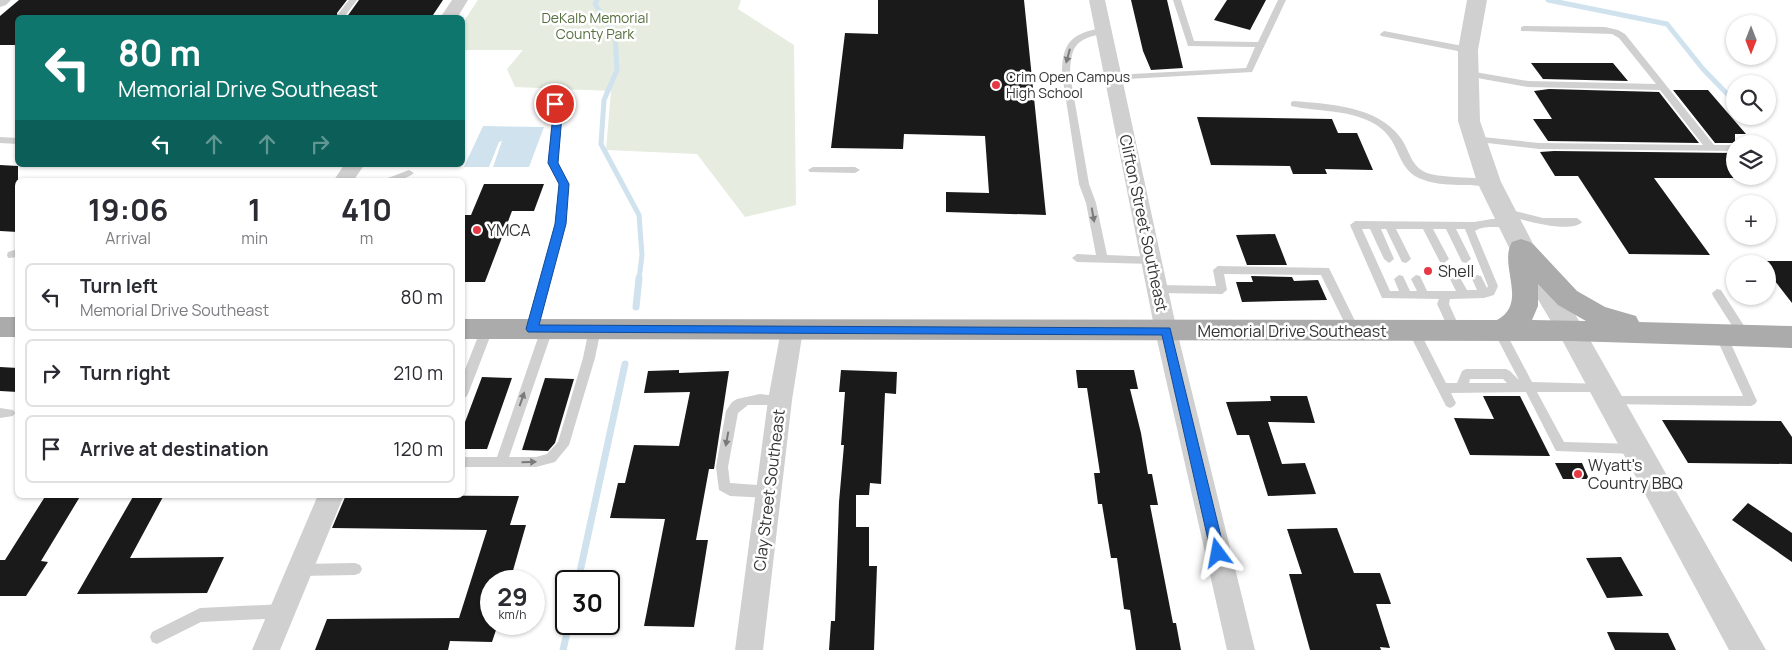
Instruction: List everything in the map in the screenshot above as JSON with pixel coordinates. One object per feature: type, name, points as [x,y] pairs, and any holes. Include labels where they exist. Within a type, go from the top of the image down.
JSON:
[{"type":"main road","points":[[1500,332],[1516,322],[1524,311],[1525,294],[1521,248]]},
{"type":"main road","points":[[1521,248],[1531,256],[1552,285],[1588,311],[1609,319],[1674,334]]},
{"type":"main road","points":[[0,327],[15,327]]},
{"type":"main road","name":"Memorial Drive Southeast","points":[[474,329],[1414,330],[1571,331],[1792,337]]},
{"type":"street","points":[[450,15],[460,0]]},
{"type":"street","name":"Clifton Street Southeast","points":[[1097,0],[1166,331],[1241,650]]},
{"type":"street","points":[[1477,0],[1468,50],[1469,121],[1473,139],[1489,182],[1521,248],[1571,331],[1748,650]]},
{"type":"street","points":[[345,178],[353,167]]},
{"type":"street","name":"Clay Street Southeast","points":[[749,650],[780,400],[792,330]]},
{"type":"street","points":[[266,650],[330,498]]},
{"type":"lane","points":[[342,14],[353,0]]},
{"type":"lane","points":[[1177,0],[1191,44],[1260,45]]},
{"type":"lane","points":[[1113,78],[1249,70],[1282,0]]},
{"type":"lane","points":[[1524,29],[1615,32],[1622,36],[1711,148]]},
{"type":"lane","points":[[1102,258],[1091,204],[1084,184],[1065,58],[1073,42],[1087,33],[1103,31]]},
{"type":"lane","points":[[1384,34],[1468,50]]},
{"type":"lane","points":[[1468,74],[1528,84],[1661,87]]},
{"type":"lane","points":[[501,462],[540,329],[560,224],[564,184],[553,163],[557,115],[555,104],[558,90]]},
{"type":"lane","points":[[1294,104],[1348,109],[1385,126],[1397,139],[1418,174],[1439,180],[1489,182]]},
{"type":"lane","points":[[1473,139],[1539,146],[1726,148]]},
{"type":"lane","points":[[0,140],[15,141]]},
{"type":"lane","points":[[813,170],[855,170]]},
{"type":"lane","points":[[396,178],[409,173]]},
{"type":"lane","points":[[1473,225],[1469,230],[1493,286],[1490,292],[1484,294],[1386,295],[1355,225],[1473,225],[1505,217],[1543,222],[1578,222]]},
{"type":"lane","points":[[1374,225],[1389,259]]},
{"type":"lane","points":[[1389,225],[1406,259]]},
{"type":"lane","points":[[1426,225],[1444,258]]},
{"type":"lane","points":[[1448,225],[1466,259]]},
{"type":"lane","points":[[1077,258],[1152,260]]},
{"type":"lane","points":[[1158,289],[1222,290],[1218,270],[1325,271],[1354,331]]},
{"type":"lane","points":[[1399,279],[1406,295]]},
{"type":"lane","points":[[1416,279],[1424,295]]},
{"type":"lane","points":[[1455,279],[1463,294]]},
{"type":"lane","points":[[1477,279],[1484,294]]},
{"type":"lane","points":[[1442,388],[1524,386],[1606,394],[1751,400],[1733,335],[1717,293]]},
{"type":"lane","points":[[1446,295],[1443,304],[1456,331]]},
{"type":"lane","points":[[465,378],[474,329]]},
{"type":"lane","points":[[465,462],[536,462],[551,458],[563,445],[589,358],[595,329]]},
{"type":"lane","points":[[1414,330],[1450,403]]},
{"type":"lane","points":[[1500,332],[1524,386],[1560,447],[1636,450]]},
{"type":"lane","points":[[769,492],[730,490],[724,486],[722,467],[732,411],[736,405],[746,400],[780,400]]},
{"type":"lane","points":[[300,570],[355,569]]},
{"type":"lane","points":[[157,637],[200,615],[282,611]]},
{"type":"green space","name":"DeKalb Memorial County Park","points":[[478,0],[741,0],[738,9],[794,45],[796,205],[745,217],[697,154],[606,150],[611,91],[515,87],[507,69],[523,50],[465,50],[465,20]]},
{"type":"water","points":[[483,126],[544,127],[529,167],[493,167],[502,141],[499,142],[489,167],[465,167]]},
{"type":"building","points":[[19,0],[347,0],[337,15],[15,15],[15,45],[0,45],[0,16]]},
{"type":"building","points":[[359,0],[443,0],[433,15],[348,15]]},
{"type":"building","points":[[878,0],[1024,0],[1046,215],[946,212],[946,192],[989,193],[985,136],[904,134],[903,149],[831,148],[845,33],[878,34]]},
{"type":"building","points":[[1131,0],[1167,0],[1183,68],[1151,70],[1143,51]]},
{"type":"building","points":[[1227,0],[1266,0],[1250,30],[1214,20]]},
{"type":"building","points":[[1531,63],[1613,63],[1628,81],[1543,79]]},
{"type":"building","points":[[1549,89],[1659,92],[1699,143],[1548,141],[1533,119],[1552,119],[1534,91]]},
{"type":"building","points":[[1673,90],[1708,90],[1726,111],[1726,125],[1738,125],[1746,134],[1726,135],[1726,143],[1715,143]]},
{"type":"building","points":[[1197,117],[1332,119],[1338,133],[1357,133],[1373,170],[1325,169],[1327,174],[1293,174],[1290,166],[1211,165]]},
{"type":"building","points":[[1540,152],[1726,153],[1726,178],[1654,178],[1710,255],[1629,254],[1578,176],[1555,176]]},
{"type":"building","points":[[0,165],[15,166],[18,167],[18,178],[15,178],[15,232],[0,231]]},
{"type":"building","name":"YMCA","points":[[484,184],[544,184],[534,211],[512,211],[485,282],[465,282],[465,215],[471,215]]},
{"type":"building","points":[[1275,234],[1287,265],[1247,265],[1236,235]]},
{"type":"building","points":[[1776,261],[1792,261],[1792,303],[1776,282]]},
{"type":"building","points":[[1251,276],[1292,277],[1294,281],[1318,280],[1327,300],[1242,302],[1236,282],[1253,282]]},
{"type":"building","points":[[0,367],[15,368],[15,392],[0,391]]},
{"type":"building","points":[[679,370],[679,373],[729,371],[714,469],[709,469],[696,540],[708,540],[694,627],[644,626],[665,519],[610,518],[618,483],[625,483],[634,445],[679,446],[690,392],[644,393],[648,371]]},
{"type":"building","points":[[841,370],[897,372],[896,394],[885,393],[881,484],[870,483],[869,495],[856,495],[856,527],[869,527],[869,566],[877,566],[874,650],[829,650],[831,621],[835,621],[839,502],[844,445],[841,445],[845,392],[839,392]]},
{"type":"building","points":[[1076,370],[1134,370],[1138,389],[1130,389],[1141,433],[1148,474],[1152,474],[1158,505],[1150,505],[1173,623],[1176,623],[1181,650],[1136,650],[1130,610],[1124,609],[1117,558],[1111,558],[1102,504],[1098,504],[1094,473],[1100,473],[1087,388],[1078,388]]},
{"type":"building","points":[[482,377],[512,378],[487,449],[465,449],[465,422]]},
{"type":"building","points":[[545,378],[574,379],[555,443],[548,451],[522,450]]},
{"type":"building","points":[[1270,396],[1307,396],[1315,423],[1268,422],[1282,464],[1305,463],[1316,494],[1268,496],[1249,435],[1237,435],[1226,402],[1271,401]]},
{"type":"building","points":[[1483,396],[1520,396],[1550,456],[1470,455],[1454,418],[1494,419]]},
{"type":"building","points":[[1662,420],[1781,421],[1792,437],[1792,464],[1688,463]]},
{"type":"building","name":"Wyatt's Country BBQ","points":[[1555,463],[1582,463],[1589,479],[1563,479]]},
{"type":"building","points":[[519,496],[510,525],[526,525],[513,570],[480,570],[480,635],[494,635],[492,642],[450,641],[448,650],[315,650],[327,619],[459,618],[487,530],[332,528],[345,498]]},
{"type":"building","points":[[44,498],[79,498],[41,561],[48,562],[26,596],[0,596],[0,560],[5,560]]},
{"type":"building","points":[[132,498],[162,498],[130,558],[224,557],[207,593],[77,594]]},
{"type":"building","points":[[1748,503],[1792,533],[1792,562],[1732,520]]},
{"type":"building","points":[[1337,528],[1354,573],[1380,573],[1391,604],[1376,604],[1390,648],[1380,647],[1381,650],[1310,650],[1289,574],[1302,574],[1287,529]]},
{"type":"building","points":[[1621,557],[1643,596],[1607,598],[1586,558]]},
{"type":"building","points":[[1607,632],[1668,633],[1676,650],[1615,650]]},
{"type":"waterway","points":[[597,0],[595,4],[615,35],[617,70],[604,100],[601,144],[639,215],[642,255],[639,279]]},
{"type":"waterway","points":[[1548,0],[1667,24],[1703,69],[1726,93]]},
{"type":"waterway","points":[[636,307],[639,278]]},
{"type":"waterway","points":[[580,570],[625,364]]},
{"type":"waterway","points":[[563,650],[566,635]]},
{"type":"place","name":"Crim Open Campus High School","points":[[996,85]]},
{"type":"place","name":"YMCA","points":[[477,230]]},
{"type":"place","name":"Shell","points":[[1428,271]]},
{"type":"place","name":"Wyatt's Country BBQ","points":[[1578,474]]},
{"type":"route","points":[[555,104],[557,115],[553,163],[564,184],[560,224],[532,329],[1166,331],[1218,553]]}]
